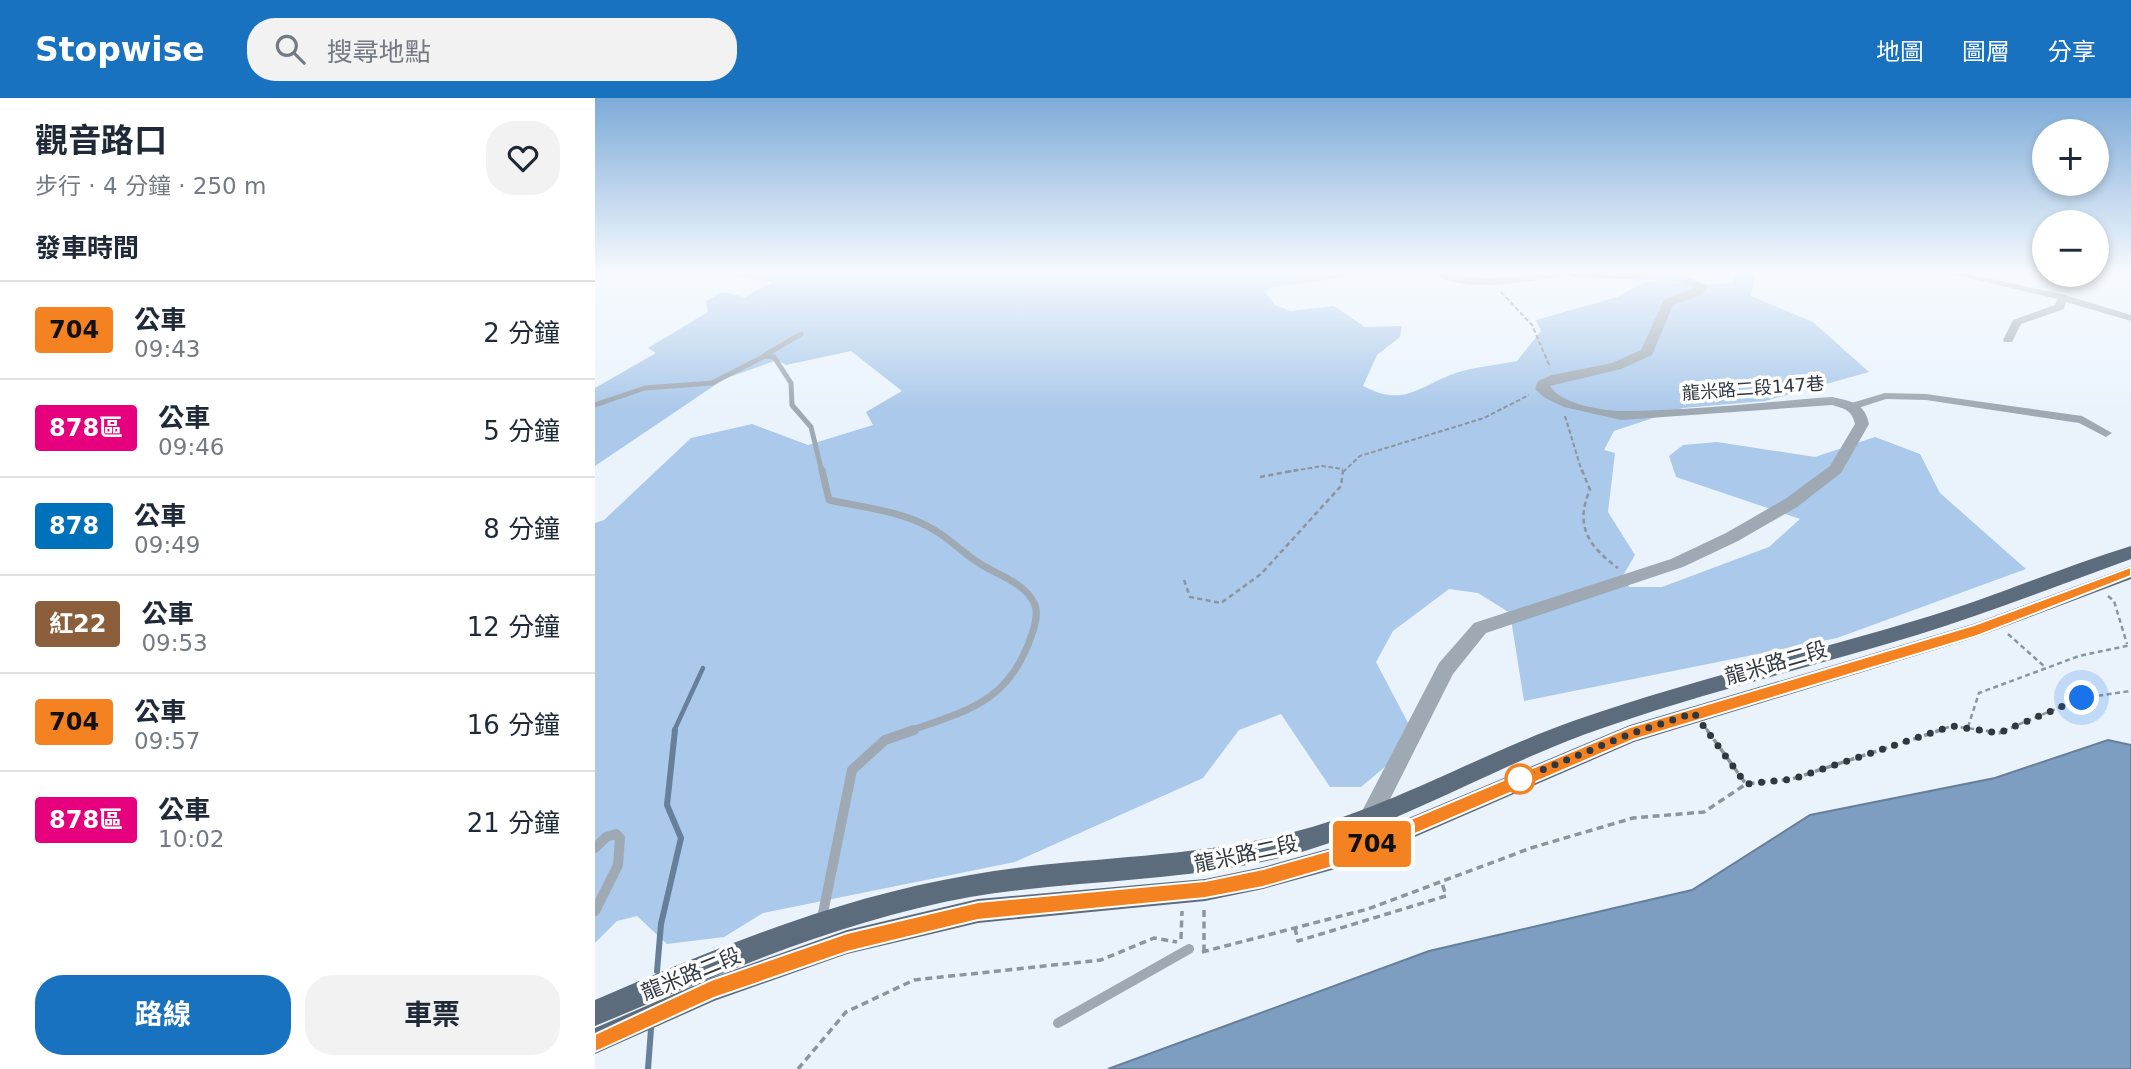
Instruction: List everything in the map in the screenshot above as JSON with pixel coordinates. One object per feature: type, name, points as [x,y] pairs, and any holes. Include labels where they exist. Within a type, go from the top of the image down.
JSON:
[{"type":"main road","name":"龍米路二段","points":[[595,1013],[752,945],[821,922],[968,886],[1047,875],[1168,867],[1241,856],[1341,830],[1587,726],[1678,695],[1962,613],[2131,552]]},
{"type":"main road","name":"龍米路二段","points":[[595,1041],[711,989],[847,942],[978,911],[1194,891],[1263,878],[1350,854],[1557,763],[1694,713],[1996,623],[2131,572]]},
{"type":"street","points":[[1547,384],[1616,366],[1647,352],[1661,318]]},
{"type":"street","points":[[2008,340],[2017,322],[2028,318]]},
{"type":"street","name":"龍米路二段147巷","points":[[1547,384],[1566,402],[1621,416],[1817,402],[1841,402],[1852,406]]},
{"type":"street","points":[[1852,406],[1885,396],[1926,397],[2082,421],[2106,433]]},
{"type":"street","points":[[1379,841],[1370,817],[1447,669],[1480,628],[1677,563],[1732,537],[1791,503],[1836,469],[1862,424],[1860,413],[1852,406]]},
{"type":"lane","points":[[595,405],[645,388],[712,383],[801,334]]},
{"type":"lane","points":[[765,356],[774,357],[791,383],[792,405],[811,427],[829,500],[910,517],[937,531],[978,563],[1024,589],[1036,605],[1036,620],[1024,658],[996,695],[958,714],[885,740],[852,770],[821,922]]},
{"type":"lane","points":[[595,848],[606,837],[616,834],[620,838],[618,865],[595,911]]},
{"type":"lane","points":[[1058,1023],[1185,946]]},
{"type":"path","points":[[1184,580],[1190,597],[1221,603],[1261,573],[1341,485],[1343,469],[1360,456],[1484,418],[1547,384],[1546,350],[1534,325],[1527,318]]},
{"type":"path","points":[[1566,402],[1565,425],[1577,446],[1581,476],[1590,490],[1580,508],[1582,532],[1610,563],[1635,579]]},
{"type":"path","points":[[1260,477],[1322,466],[1343,469]]},
{"type":"path","points":[[1968,727],[1979,693],[2045,667],[2129,645],[2114,601],[2094,586]]},
{"type":"path","points":[[1996,623],[2045,667]]},
{"type":"path","points":[[1588,833],[1633,818],[1705,813],[1746,784],[1793,779],[1952,726],[1999,733],[2082,698],[2131,691]]},
{"type":"path","points":[[1694,713],[1746,784]]},
{"type":"path","points":[[1295,928],[1298,941],[1434,900],[1446,896],[1442,883]]},
{"type":"path","points":[[1185,946],[1194,891]]},
{"type":"path","points":[[1194,891],[1204,952]]},
{"type":"shaded area","points":[[697,318],[1352,318],[1365,327],[1402,326],[1400,337],[1377,355],[1363,386],[1389,395],[1400,395],[1461,372],[1517,361],[1541,331],[1536,320],[1542,318],[1804,318],[1813,322],[1869,372],[1765,401],[1683,408],[1614,431],[1604,450],[1615,453],[1608,512],[1635,555],[1621,579],[1630,587],[1662,587],[1769,547],[1800,519],[1676,477],[1669,456],[1683,445],[1717,442],[1815,457],[1875,437],[1920,454],[1940,493],[2026,569],[1837,638],[1524,701],[1510,613],[1478,593],[1449,589],[1393,631],[1376,662],[1417,740],[1361,787],[1330,787],[1281,714],[1239,730],[1203,778],[1015,862],[763,913],[724,937],[667,944],[637,916],[617,921],[595,943],[595,523],[604,520],[691,438],[752,424],[808,445],[873,425],[866,412],[902,391],[851,351],[786,365],[777,360],[724,379],[595,466],[595,388],[656,353],[648,348]]},
{"type":"shaded area","points":[[2108,740],[2131,745],[2131,1069],[1108,1069],[1429,951],[1692,890],[1810,815],[1995,778]]},
{"type":"waterway","points":[[674,731],[703,668]]},
{"type":"waterway","points":[[657,971],[661,924],[681,838],[667,805],[675,730]]},
{"type":"waterway","points":[[648,1069],[651,1029]]},
{"type":"bus line","name":"704","points":[[595,1042],[711,989],[847,942],[891,931],[978,911],[1205,890],[1263,878],[1350,854],[1545,768],[1630,734],[1977,630],[2131,572]]},
{"type":"route","points":[[1520,779],[1630,734],[1694,713],[1746,784],[1761,780],[1793,779],[1952,726],[1999,733],[2082,698]]}]
